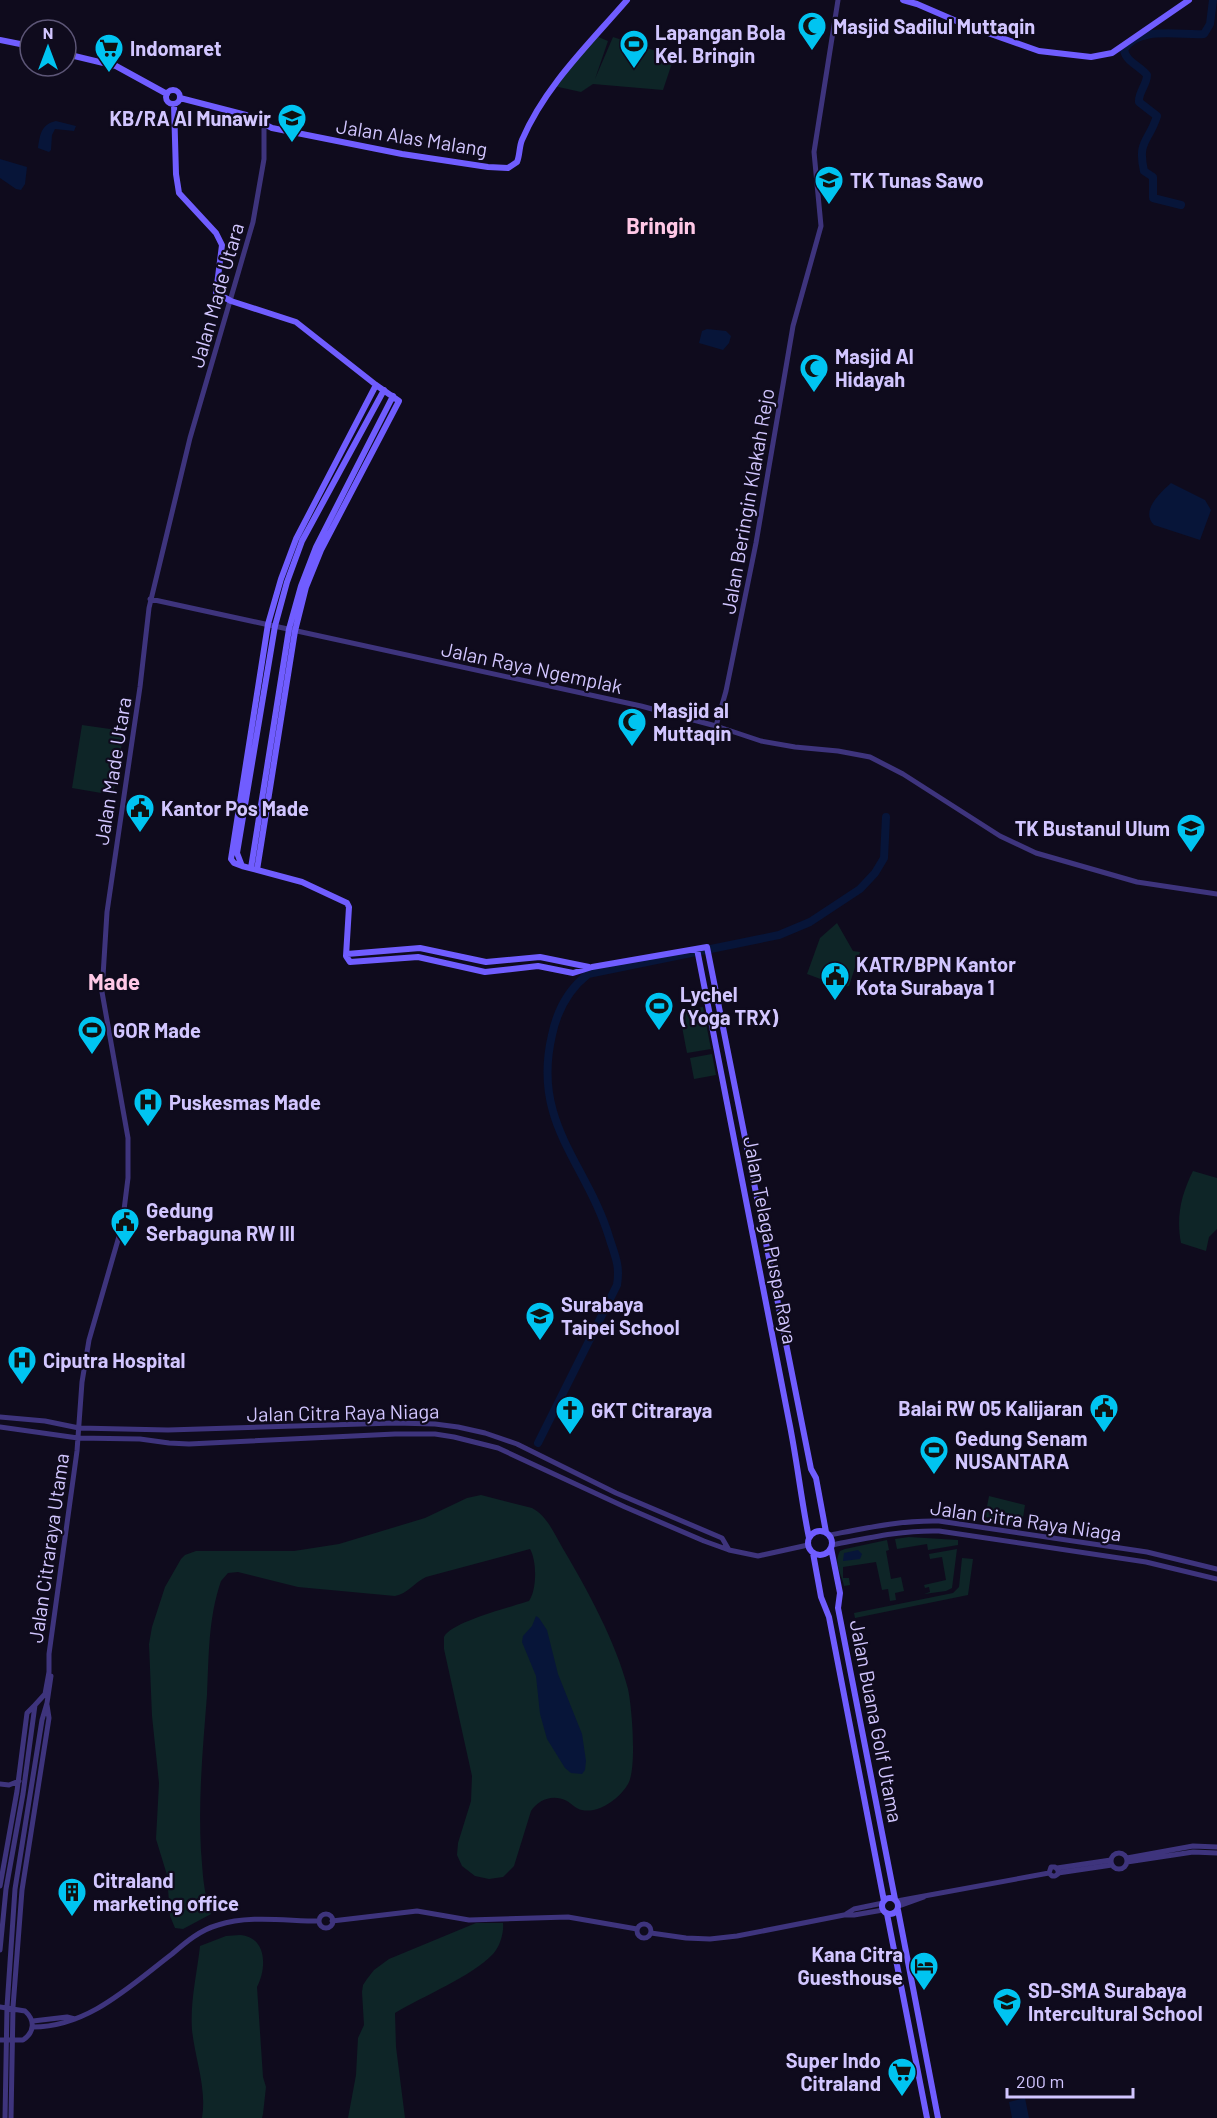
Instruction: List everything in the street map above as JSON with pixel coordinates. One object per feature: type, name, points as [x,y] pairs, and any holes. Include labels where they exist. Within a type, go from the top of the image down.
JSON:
[{"type":"main road","name":"Jalan Alas Malang","points":[[180,98],[246,114],[264,125],[315,137],[442,161],[488,167],[512,166],[517,162],[522,140],[538,108],[552,87],[627,0]]},
{"type":"main road","points":[[903,0],[1039,51],[1091,57],[1112,53],[1190,0]]},
{"type":"main road","points":[[0,40],[18,44]]},
{"type":"main road","points":[[78,57],[116,66],[166,94]]},
{"type":"main road","points":[[166,94],[169,91],[177,91],[180,98],[174,105]]},
{"type":"main road","points":[[166,94],[167,101],[174,105]]},
{"type":"main road","points":[[174,105],[177,187],[182,198],[220,240],[222,252],[215,291],[217,295],[296,322],[393,396],[316,548],[301,585],[254,869]]},
{"type":"main road","points":[[275,612],[281,579],[296,539],[376,385]]},
{"type":"main road","points":[[384,390],[302,541],[275,612],[230,856],[234,863],[302,882],[349,905],[346,954],[348,960],[353,962],[418,957],[485,972],[538,966],[577,969],[697,950]]},
{"type":"main road","points":[[275,612],[295,617]]},
{"type":"main road","points":[[242,866],[237,853],[271,625]]},
{"type":"main road","name":"Jalan Telaga Puspa Raya","points":[[808,1541],[798,1482],[799,1472],[697,950],[707,948],[811,1469],[816,1478],[828,1534]]},
{"type":"main road","points":[[799,1472],[811,1469]]},
{"type":"main road","points":[[816,1531],[828,1534],[831,1547],[823,1555],[813,1553],[808,1541],[816,1531]]},
{"type":"main road","name":"Jalan Buana Golf Utama","points":[[831,1547],[840,1593],[838,1608],[938,2118]]},
{"type":"main road","name":"Jalan Buana Golf Utama","points":[[813,1553],[821,1597],[827,1610],[927,2118]]},
{"type":"main road","points":[[827,1610],[838,1608]]},
{"type":"main road","points":[[890,1898],[897,1904],[894,1913],[884,1907],[890,1898]]},
{"type":"street","name":"Jalan Beringin Klakah Rejo","points":[[716,726],[726,691],[748,586],[793,326],[821,226],[814,152],[838,0]]},
{"type":"street","name":"Jalan Made Utara","points":[[79,1428],[79,1402],[89,1340],[120,1236],[128,1178],[128,1138],[102,992],[107,912],[140,687],[150,599],[190,438],[253,222],[264,159],[264,125]]},
{"type":"street","name":"Jalan Raya Ngemplak","points":[[150,599],[641,706],[774,744],[838,751],[870,758],[903,774],[1000,836],[1036,853],[1121,879],[1217,894]]},
{"type":"street","name":"Jalan Citra Raya Niaga","points":[[0,1417],[45,1421],[79,1428],[186,1430],[435,1424],[485,1433],[509,1441],[616,1492],[722,1538],[729,1550]]},
{"type":"street","name":"Jalan Citra Raya Niaga","points":[[0,1427],[42,1431],[78,1438],[140,1439],[189,1444],[435,1434],[478,1441],[525,1459],[612,1501],[729,1550],[758,1556],[808,1541]]},
{"type":"street","name":"Jalan Citraraya Utama","points":[[0,1950],[6,1889],[35,1705],[45,1694],[49,1672],[50,1642],[79,1428]]},
{"type":"street","points":[[612,1501],[616,1492]]},
{"type":"street","name":"Jalan Citra Raya Niaga","points":[[828,1534],[914,1520],[939,1521],[1147,1552],[1217,1569]]},
{"type":"street","name":"Jalan Citra Raya Niaga","points":[[831,1547],[915,1530],[939,1531],[1146,1562],[1217,1579]]},
{"type":"street","points":[[1052,1549],[1053,1539]]},
{"type":"street","name":"Jalan Citraraya Utama","points":[[11,2118],[6,2040],[10,2007],[15,1889],[34,1796],[42,1720],[51,1683],[49,1672]]},
{"type":"street","points":[[0,1785],[36,1781]]},
{"type":"street","points":[[9,1785],[20,1793],[34,1796]]},
{"type":"street","name":"Jalan Citraraya Utama","points":[[0,1886],[20,1793]]},
{"type":"street","points":[[1112,1862],[1117,1868],[1122,1868],[1127,1860],[1193,1846],[1217,1846]]},
{"type":"street","points":[[1112,1862],[1114,1855],[1118,1853],[1127,1860],[1193,1852],[1217,1853]]},
{"type":"street","points":[[897,1904],[909,1897],[1049,1873],[1054,1876],[1058,1871],[1112,1862]]},
{"type":"street","points":[[332,1921],[417,1911],[469,1920],[568,1917],[638,1929],[638,1934],[642,1937],[647,1937],[651,1932],[686,1938],[710,1939],[854,1915],[884,1907]]},
{"type":"street","points":[[319,1921],[321,1916],[326,1914],[331,1917],[332,1921]]},
{"type":"street","points":[[6,2040],[23,2040],[36,2024],[67,2017],[75,2019],[93,2011],[191,1939],[217,1925],[252,1920],[319,1921]]},
{"type":"street","points":[[319,1921],[321,1926],[326,1928],[332,1921]]},
{"type":"street","points":[[0,2007],[25,2011],[36,2024]]},
{"type":"street","name":"Jalan Citraraya Utama","points":[[5,2118],[9,2075]]},
{"type":"green space","name":"Lapangan Bola Kel. Bringin","points":[[596,36],[608,41],[595,79],[613,37],[674,57],[663,90],[593,84],[581,92],[554,86]]},
{"type":"green space","points":[[82,725],[124,731],[113,795],[72,788]]},
{"type":"green space","points":[[837,923],[853,951],[860,952],[849,986],[842,987],[807,974],[820,938]]},
{"type":"green space","points":[[703,1007],[711,1049],[687,1053],[679,1011]]},
{"type":"green space","points":[[712,1054],[716,1075],[694,1079],[690,1058]]},
{"type":"green space","points":[[1193,1171],[1217,1178],[1217,1229],[1209,1237],[1206,1251],[1181,1243],[1179,1224],[1181,1206]]},
{"type":"green space","points":[[481,1495],[532,1508],[546,1520],[600,1616],[623,1671],[630,1698],[633,1738],[631,1776],[628,1784],[608,1804],[595,1810],[576,1808],[567,1801],[557,1798],[538,1803],[531,1811],[514,1866],[503,1877],[489,1879],[475,1876],[462,1866],[457,1855],[458,1843],[471,1801],[472,1776],[444,1649],[444,1637],[449,1631],[469,1621],[529,1601],[534,1590],[535,1575],[530,1549],[426,1577],[395,1596],[298,1587],[238,1572],[228,1573],[221,1581],[211,1623],[201,1773],[201,1851],[205,1890],[211,1914],[183,1929],[175,1928],[170,1916],[167,1875],[156,1839],[159,1783],[152,1716],[149,1644],[165,1587],[181,1559],[196,1551],[294,1551],[339,1544],[425,1518],[467,1498]]},
{"type":"green space","points":[[989,1496],[1025,1505],[1022,1524],[985,1517]]},
{"type":"green space","points":[[909,1537],[958,1540],[958,1545],[928,1550],[927,1544],[897,1549],[895,1539]]},
{"type":"green space","points":[[887,1540],[889,1550],[886,1551],[891,1579],[901,1577],[904,1591],[895,1593],[896,1600],[890,1601],[888,1589],[882,1590],[876,1562],[843,1567],[843,1578],[849,1578],[850,1585],[844,1586],[837,1560],[840,1551]]},
{"type":"green space","points":[[957,1549],[952,1588],[924,1594],[930,1592],[929,1587],[925,1588],[924,1585],[946,1580],[942,1557],[930,1559],[929,1554]]},
{"type":"green space","points":[[962,1558],[973,1559],[968,1595],[855,1618],[854,1613],[953,1593],[959,1587]]},
{"type":"green space","points":[[476,1923],[503,1923],[501,1939],[493,1954],[472,1971],[395,2013],[396,2047],[405,2118],[348,2118],[356,2075],[358,2038],[364,2025],[363,1985],[374,1970],[389,1959]]},
{"type":"green space","points":[[240,1935],[255,1941],[262,1955],[262,1971],[257,1987],[263,2077],[266,2087],[263,2114],[262,2118],[202,2118],[202,2085],[192,2030],[193,1998],[200,1946],[226,1936]]},
{"type":"water","points":[[56,121],[76,126],[74,131],[55,129],[49,152],[38,148],[44,127]]},
{"type":"water","points":[[0,159],[27,167],[25,184],[21,190],[0,178]]},
{"type":"water","points":[[707,329],[726,331],[731,336],[723,350],[699,343],[702,331]]},
{"type":"water","points":[[1171,483],[1205,500],[1211,510],[1200,540],[1154,525],[1150,520],[1150,508],[1153,502]]},
{"type":"water","points":[[858,1550],[862,1554],[860,1559],[843,1561],[844,1553]]},
{"type":"water","points":[[536,1616],[547,1630],[558,1674],[582,1734],[586,1761],[582,1774],[571,1773],[565,1768],[547,1739],[540,1714],[536,1676],[522,1642],[523,1636],[532,1626]]},
{"type":"water","points":[[1025,2098],[1029,2118],[1012,2118],[1009,2102]]},
{"type":"waterway","points":[[1181,205],[1153,198],[1153,177],[1144,171],[1142,153],[1157,116],[1139,102],[1147,75],[1130,61],[1124,50],[1130,42],[1149,34],[1204,34],[1210,24],[1213,0]]},
{"type":"waterway","points":[[538,1443],[618,1279],[616,1257],[600,1213],[555,1119],[549,1094],[548,1066],[552,1035],[565,1001],[575,986],[588,974],[779,935],[810,922],[860,889],[875,873],[884,858],[886,817]]},
{"type":"place","name":"Masjid Sadilul Muttaqin","points":[[812,52]]},
{"type":"place","name":"Lapangan Bola Kel. Bringin","points":[[634,70]]},
{"type":"place","name":"Indomaret","points":[[109,74]]},
{"type":"place","name":"KB/RA Al Munawir","points":[[292,144]]},
{"type":"place","name":"TK Tunas Sawo","points":[[829,206]]},
{"type":"place","name":"Masjid Al Hidayah","points":[[814,394]]},
{"type":"place","name":"Masjid al Muttaqin","points":[[632,748]]},
{"type":"place","name":"Kantor Pos Made","points":[[140,834]]},
{"type":"place","name":"TK Bustanul Ulum","points":[[1191,854]]},
{"type":"place","name":"KATR/BPN Kantor Kota Surabaya 1","points":[[835,1002]]},
{"type":"place","name":"Lychel (Yoga TRX)","points":[[659,1032]]},
{"type":"place","name":"GOR Made","points":[[92,1056]]},
{"type":"place","name":"Puskesmas Made","points":[[148,1128]]},
{"type":"place","name":"Gedung Serbaguna RW III","points":[[125,1248]]},
{"type":"place","name":"Surabaya Taipei School","points":[[540,1342]]},
{"type":"place","name":"Ciputra Hospital","points":[[22,1386]]},
{"type":"place","name":"Balai RW 05 Kalijaran","points":[[1104,1434]]},
{"type":"place","name":"GKT Citraraya","points":[[570,1436]]},
{"type":"place","name":"Gedung Senam NUSANTARA","points":[[934,1476]]},
{"type":"place","name":"Citraland marketing office","points":[[72,1918]]},
{"type":"place","name":"Kana Citra Guesthouse","points":[[924,1992]]},
{"type":"place","name":"SD-SMA Surabaya Intercultural School","points":[[1007,2028]]},
{"type":"place","name":"Super Indo Citraland","points":[[902,2098]]},
{"type":"district","name":"Bringin","points":[[661,225]]},
{"type":"district","name":"Made","points":[[114,981]]}]
